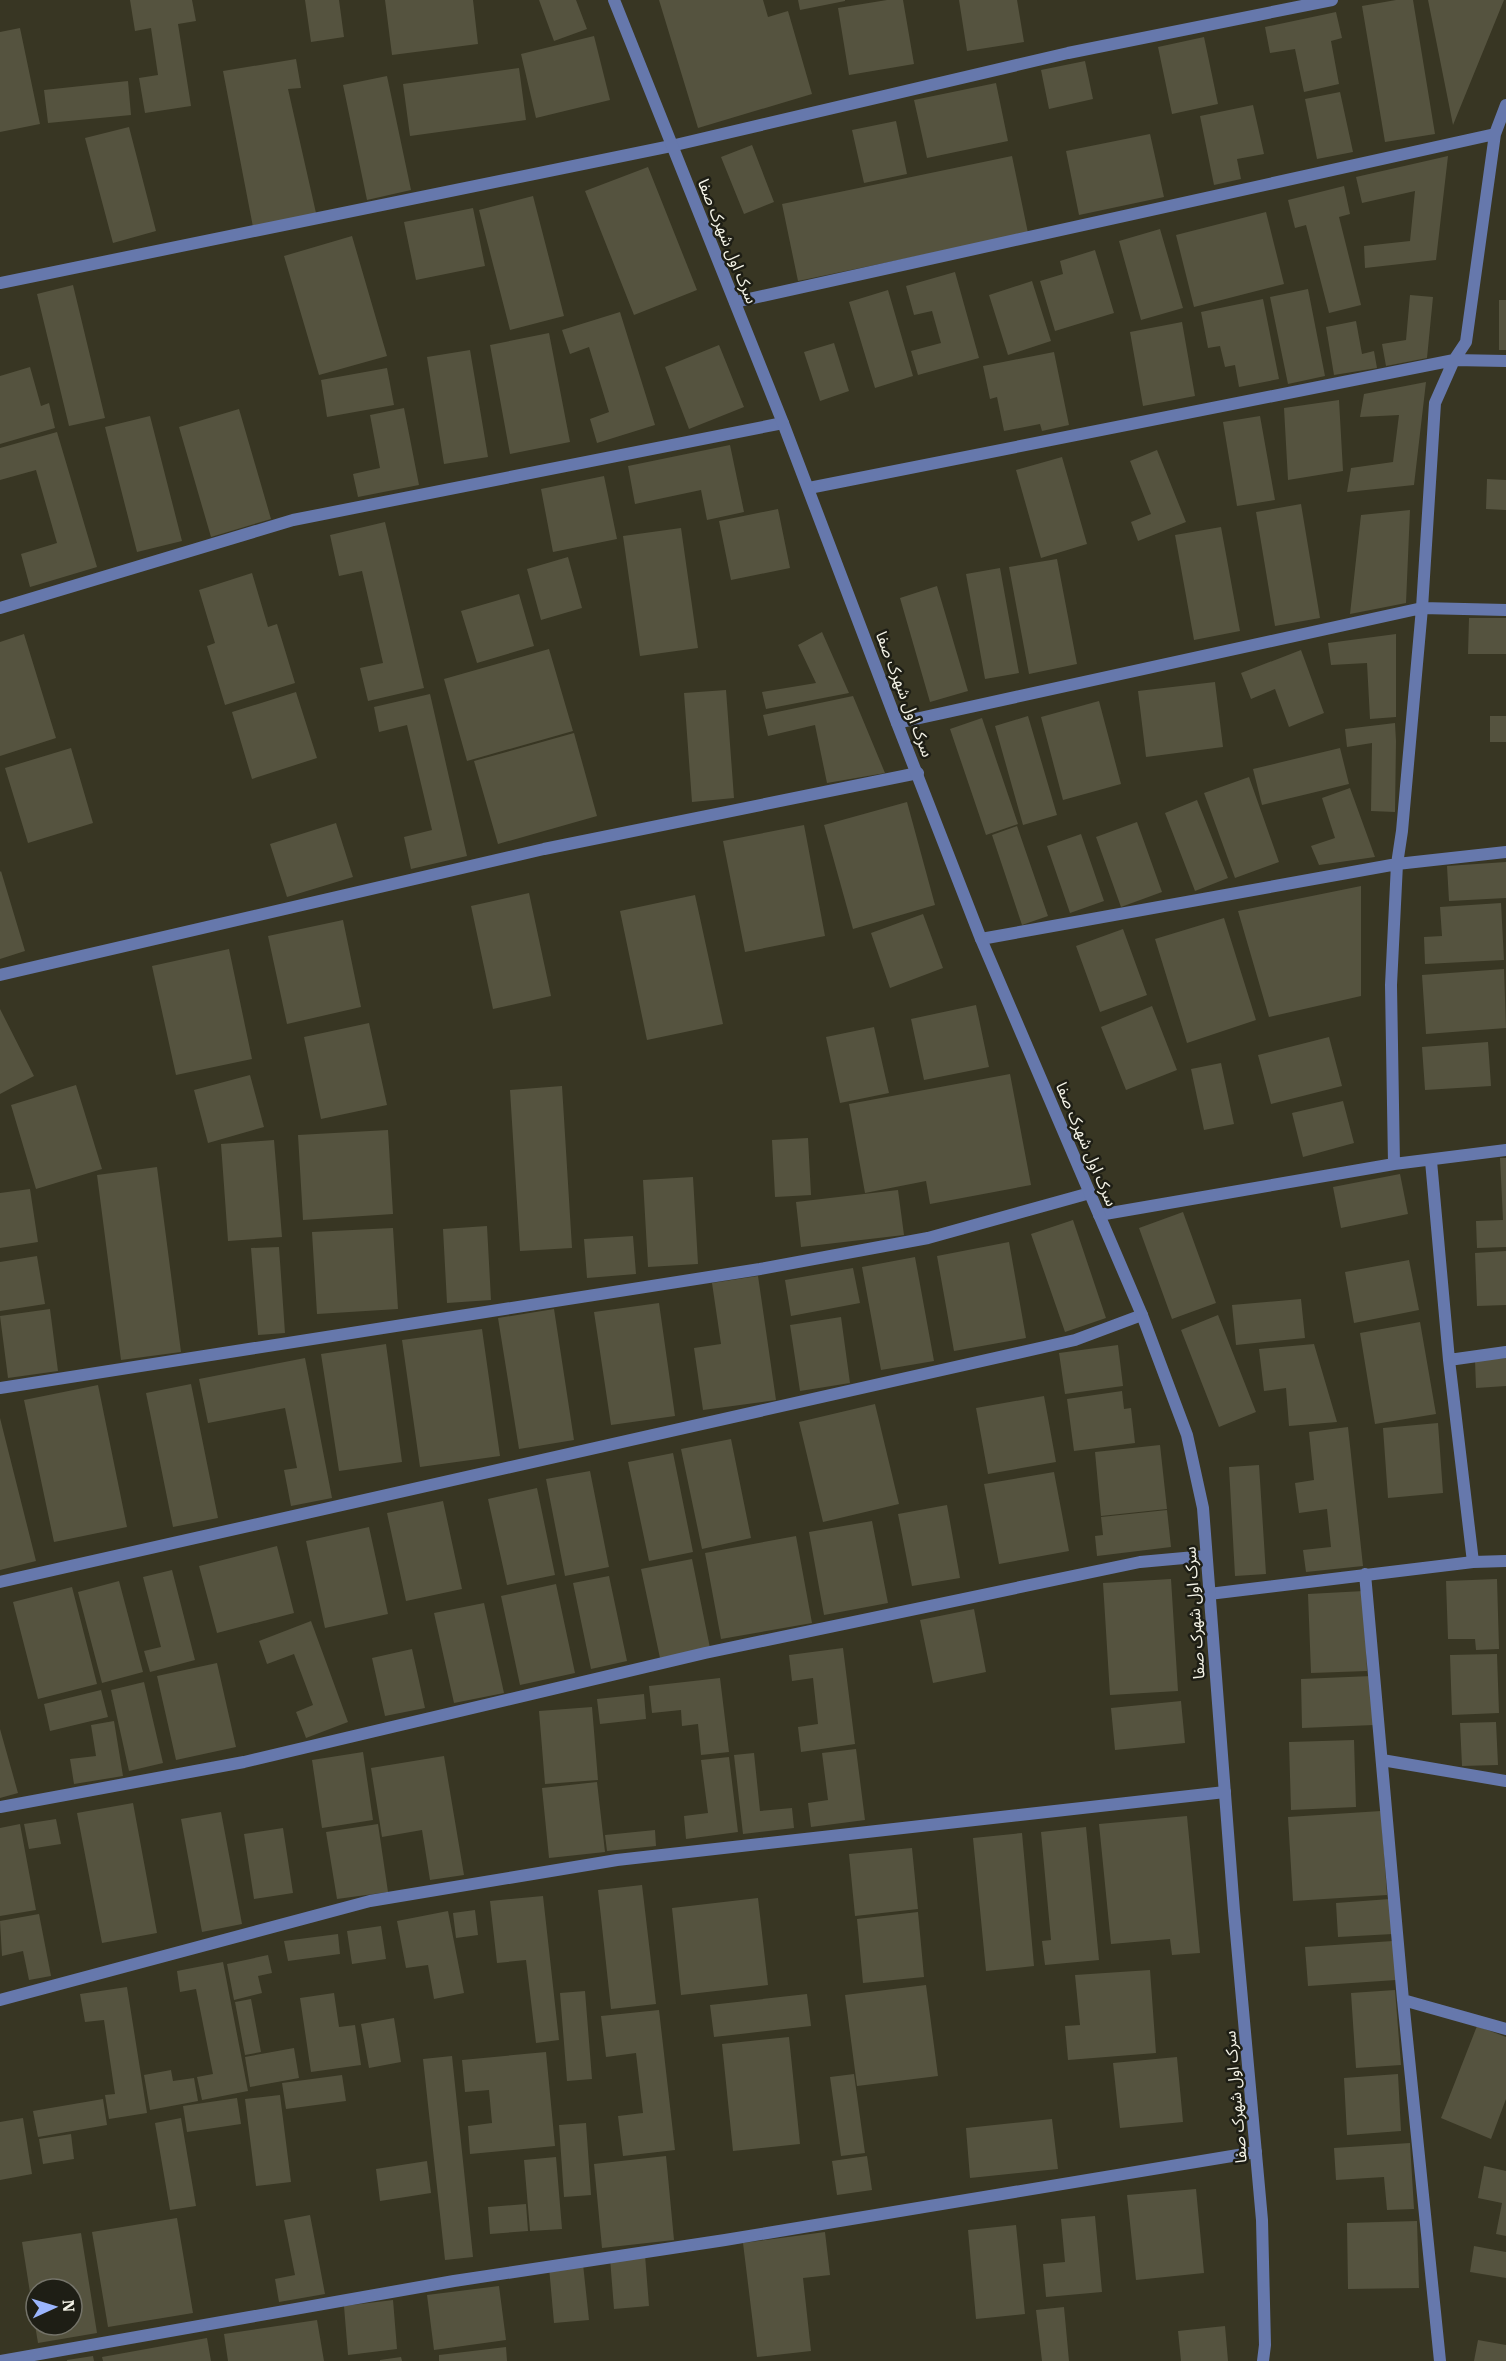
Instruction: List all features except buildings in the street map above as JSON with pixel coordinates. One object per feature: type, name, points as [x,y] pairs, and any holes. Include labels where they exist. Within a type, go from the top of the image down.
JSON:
[{"type":"street","name":"سرک اول شهرک صفا","points":[[614,0],[809,488],[981,939],[1142,1315],[1187,1435],[1203,1508],[1262,2220],[1265,2345],[1263,2361]]},
{"type":"street","points":[[0,283],[671,146],[1068,52],[1332,0]]},
{"type":"street","points":[[1394,1164],[1391,985],[1396,864],[1402,831],[1422,608],[1435,404],[1454,360],[1466,342],[1495,134],[1506,105]]},
{"type":"street","points":[[735,302],[1495,134]]},
{"type":"street","points":[[809,488],[1454,360],[1506,361]]},
{"type":"street","points":[[0,608],[293,520],[783,423]]},
{"type":"street","points":[[897,723],[1422,608],[1506,610]]},
{"type":"street","points":[[0,975],[544,849],[918,772]]},
{"type":"street","points":[[981,939],[1396,864],[1506,852]]},
{"type":"street","points":[[1099,1215],[1394,1164],[1506,1150]]},
{"type":"street","points":[[1431,1161],[1449,1360],[1473,1562]]},
{"type":"street","points":[[0,1388],[760,1269],[928,1238],[1090,1193]]},
{"type":"street","points":[[0,1582],[1075,1340],[1142,1315]]},
{"type":"street","points":[[1449,1360],[1506,1352]]},
{"type":"street","points":[[0,1807],[244,1762],[705,1653],[1140,1562],[1206,1556]]},
{"type":"street","points":[[1209,1594],[1473,1562],[1506,1561]]},
{"type":"street","points":[[1365,1574],[1402,2000],[1440,2361]]},
{"type":"street","points":[[1382,1760],[1506,1781]]},
{"type":"street","points":[[0,2000],[370,1901],[617,1860],[1225,1792]]},
{"type":"street","points":[[1402,2000],[1506,2029]]},
{"type":"street","points":[[0,2361],[454,2281],[736,2238],[1256,2152]]}]
